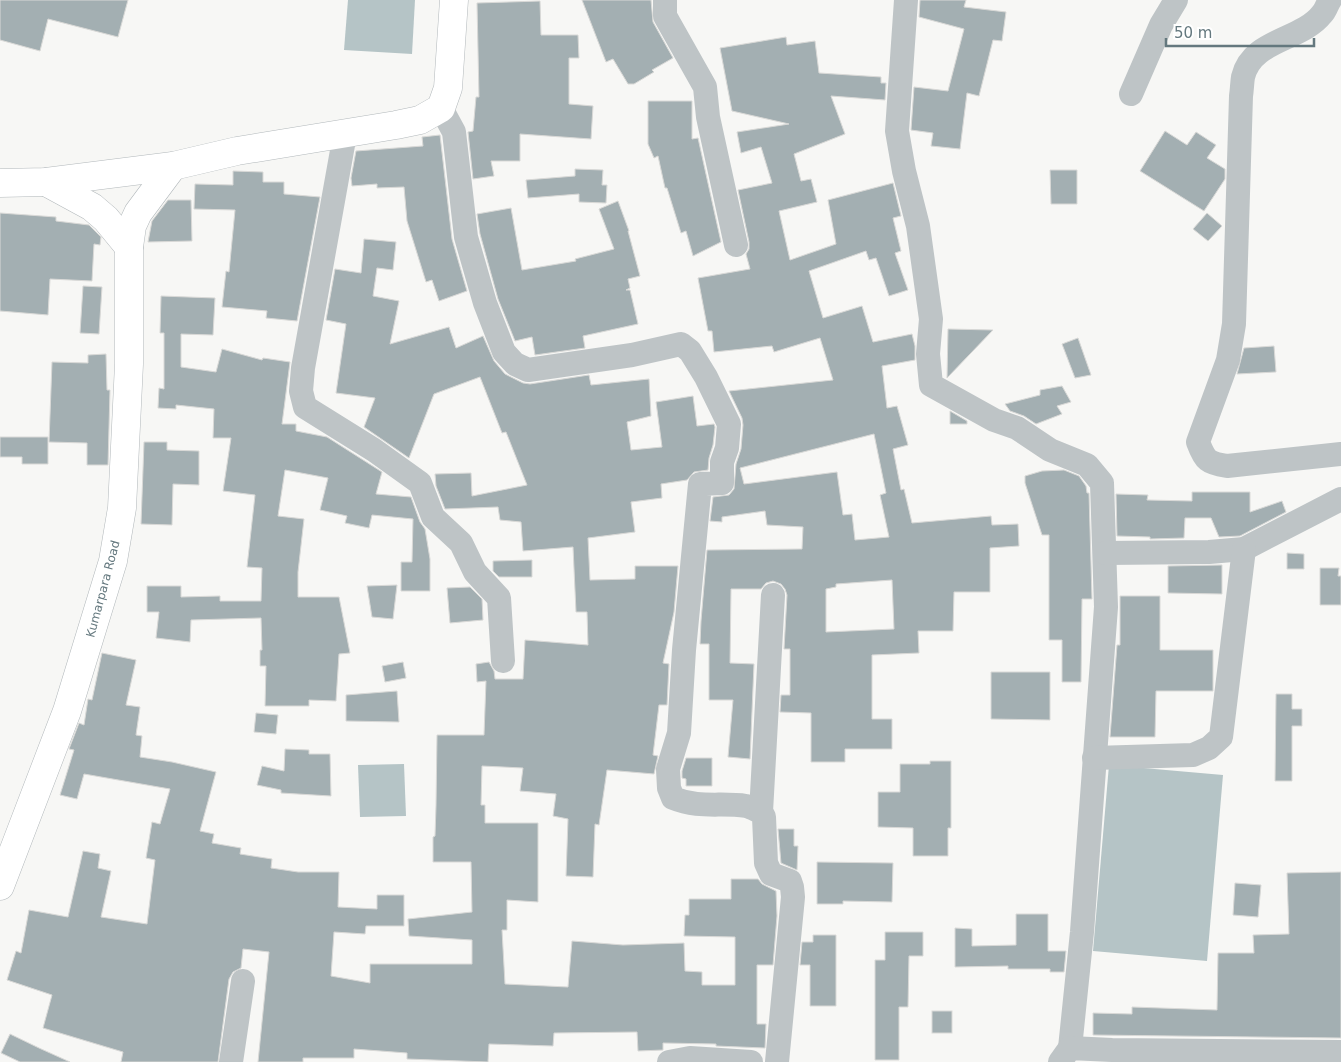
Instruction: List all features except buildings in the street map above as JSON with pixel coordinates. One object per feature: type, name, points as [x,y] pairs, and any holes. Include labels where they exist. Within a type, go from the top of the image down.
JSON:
[{"type":"main road","points":[[0,183],[46,182],[173,166],[237,151],[420,120],[441,108],[448,88],[454,0]]},
{"type":"main road","name":"Kumarpara Road","points":[[0,886],[68,711],[113,561],[122,508],[130,364],[129,248],[132,226],[138,213],[173,166]]},
{"type":"main road","points":[[46,182],[92,207],[106,220],[129,248]]},
{"type":"street","points":[[664,0],[665,16],[705,87],[710,127],[736,245]]},
{"type":"street","points":[[906,0],[897,131],[904,171],[918,226],[931,319],[928,354],[931,385],[994,420],[1017,428],[1050,450],[1087,465],[1102,482],[1106,607],[1082,932],[1065,1055],[1112,1050],[1341,1052]]},
{"type":"street","points":[[1131,94],[1161,26],[1176,0]]},
{"type":"street","points":[[1330,0],[1323,13],[1313,22],[1292,35],[1261,49],[1243,76],[1234,324],[1228,360],[1198,442],[1204,456],[1212,464],[1227,466],[1341,454]]},
{"type":"street","points":[[441,108],[454,132],[466,237],[485,303],[504,352],[516,364],[528,370],[632,355],[681,344],[690,351],[706,377],[729,424],[727,448],[722,462],[722,483],[700,484],[684,650],[679,733],[668,769],[669,788],[673,798],[683,802],[703,806],[746,806],[761,812]]},
{"type":"street","points":[[345,134],[300,391],[305,407],[374,450],[420,483],[433,517],[462,543],[474,572],[499,598],[503,661]]},
{"type":"street","points":[[1105,553],[1209,552],[1244,549],[1341,499]]},
{"type":"street","points":[[1094,758],[1193,755],[1209,748],[1221,737],[1244,549]]},
{"type":"street","points":[[773,595],[761,812],[764,817],[766,863],[771,874],[790,881],[792,892],[777,1062]]},
{"type":"street","points":[[231,1062],[243,981]]},
{"type":"street","points":[[669,1062],[690,1058],[751,1062]]},
{"type":"shaded area","points":[[348,0],[415,0],[412,54],[344,50]]},
{"type":"shaded area","points":[[404,764],[406,816],[360,817],[358,765]]},
{"type":"shaded area","points":[[1109,765],[1223,775],[1207,961],[1093,951]]}]
